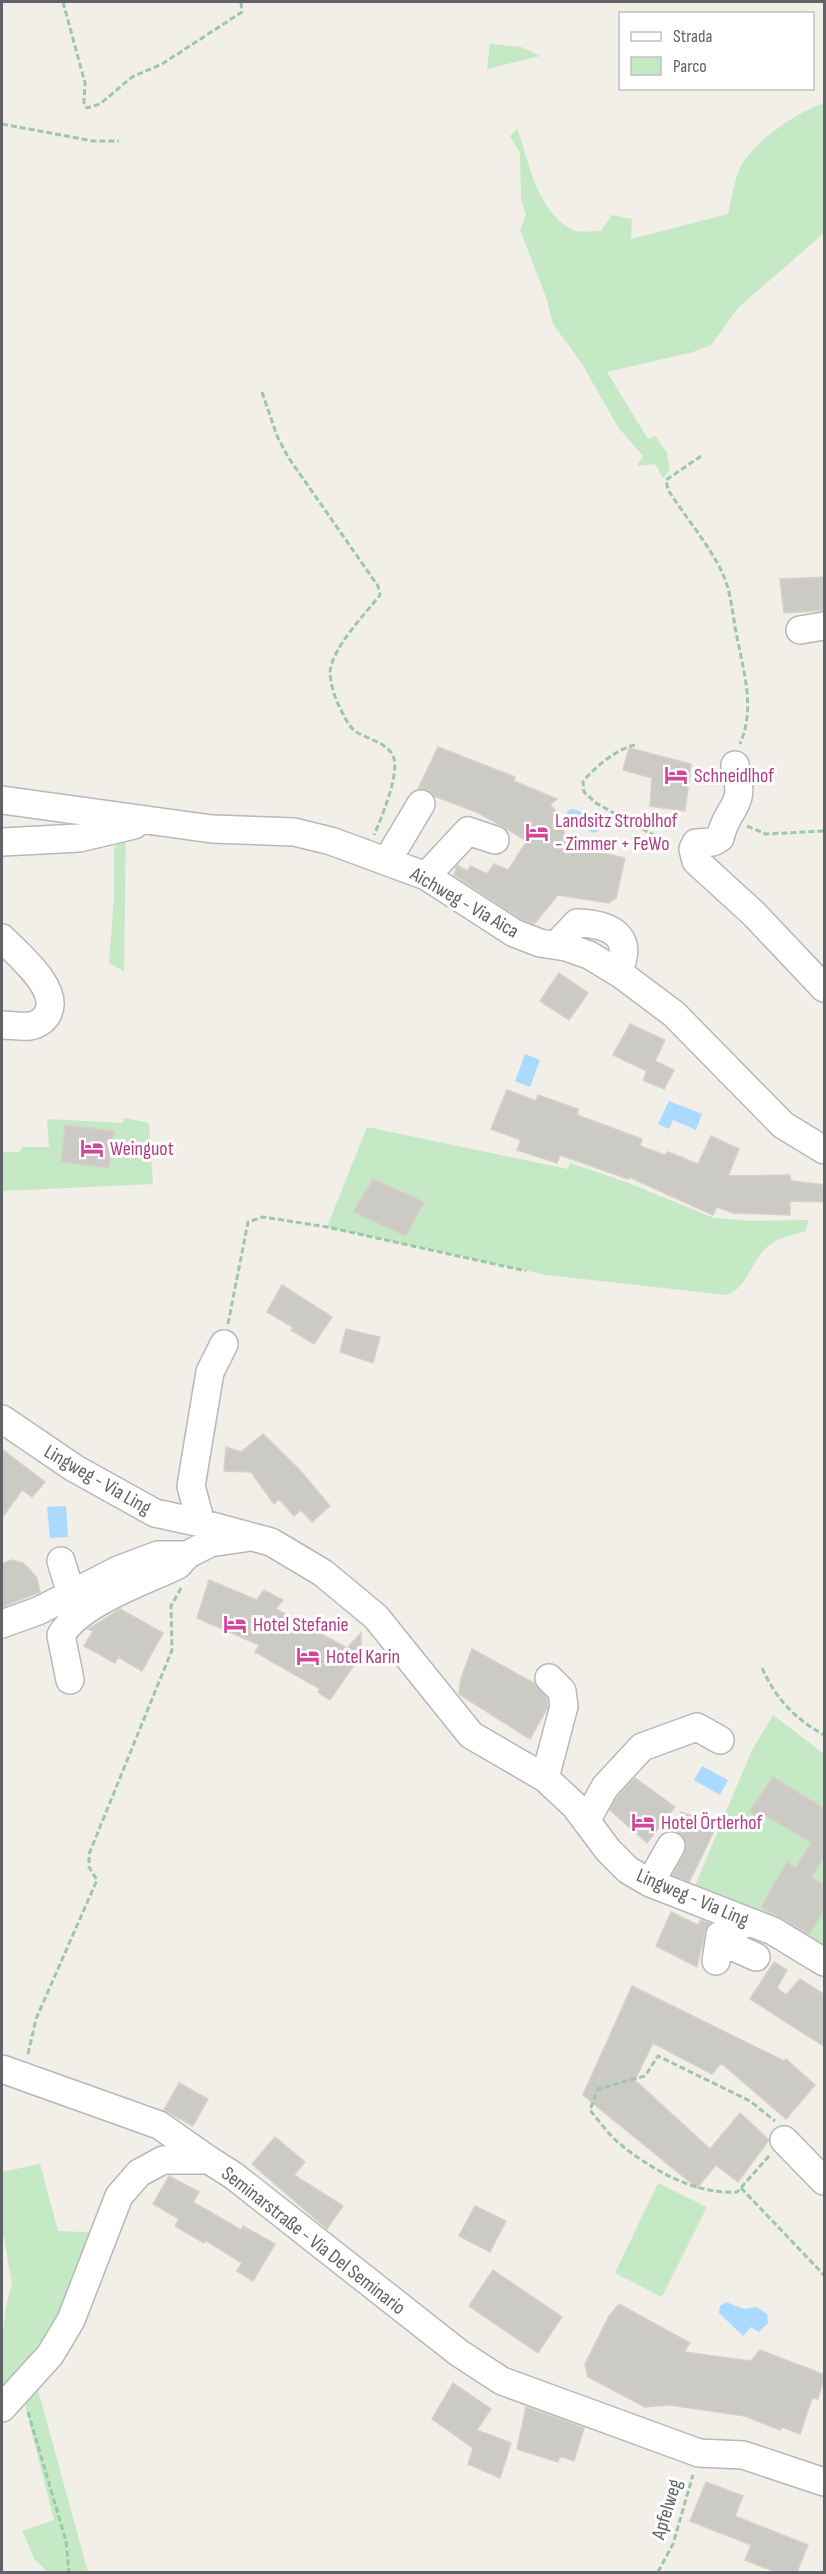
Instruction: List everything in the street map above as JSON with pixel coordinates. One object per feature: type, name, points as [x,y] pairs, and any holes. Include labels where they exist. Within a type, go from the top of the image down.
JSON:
[{"type":"street","points":[[735,765],[740,794],[720,838],[712,842],[696,843],[693,849],[696,861],[754,914],[825,988]]},
{"type":"street","name":"Aichweg - Via Aica","points":[[2,800],[212,829],[294,832],[377,857],[426,876],[514,933],[540,943],[556,945],[589,955],[618,972],[674,1014],[783,1125],[825,1150]]},
{"type":"street","points":[[377,857],[421,804]]},
{"type":"street","points":[[2,842],[79,838],[153,821]]},
{"type":"street","points":[[426,876],[468,831],[495,840]]},
{"type":"street","points":[[2,856],[36,840]]},
{"type":"street","points":[[2,938],[41,980],[49,995],[50,1007],[47,1016],[32,1026],[2,1025]]},
{"type":"street","points":[[201,1522],[190,1486],[210,1372],[224,1344]]},
{"type":"street","name":"Lingweg - Via Ling","points":[[2,1419],[74,1468],[155,1513],[201,1522],[272,1542],[323,1573],[376,1617],[471,1735],[545,1778],[575,1806],[608,1850],[628,1870],[650,1883],[773,1931],[825,1962]]},
{"type":"street","name":"Lingweg - Via Ling","points":[[70,1680],[61,1635],[68,1624],[97,1603],[178,1565],[187,1555],[210,1543],[254,1537]]},
{"type":"street","name":"Lingweg - Via Ling","points":[[2,1624],[38,1611],[118,1570],[158,1555],[187,1555]]},
{"type":"street","points":[[61,1561],[71,1594]]},
{"type":"street","points":[[545,1778],[564,1706],[562,1690],[549,1678]]},
{"type":"street","points":[[586,1821],[605,1787],[642,1747],[697,1727],[720,1740]]},
{"type":"street","points":[[650,1883],[671,1846]]},
{"type":"street","points":[[749,1922],[720,1935],[718,1953],[736,1948],[756,1957]]},
{"type":"street","points":[[2,2069],[159,2125],[209,2160]]},
{"type":"street","points":[[781,2131],[825,2181]]},
{"type":"street","name":"Seminarstraße - Via Del Seminario","points":[[2,2408],[50,2355],[71,2320],[119,2196],[139,2173],[163,2160],[209,2160],[234,2176],[459,2353],[502,2381],[699,2453]]},
{"type":"street","points":[[699,2453],[743,2455],[825,2482]]},
{"type":"path","points":[[63,2],[85,83],[84,103],[87,108],[100,105],[132,77],[162,64],[242,12],[241,2]]},
{"type":"path","points":[[2,124],[108,143],[119,141]]},
{"type":"path","points":[[262,392],[277,436],[288,457],[378,586],[380,595],[352,630],[338,653],[330,673],[336,702],[346,721],[355,730],[387,748],[394,757],[395,770],[384,811],[377,857]]},
{"type":"path","points":[[701,456],[666,480],[668,490],[711,551],[728,584],[742,651],[749,708],[746,730],[735,756],[735,765]]},
{"type":"path","points":[[635,745],[627,747],[589,773],[583,782],[584,792],[596,803],[650,831],[696,861]]},
{"type":"path","points":[[729,819],[766,834],[825,831]]},
{"type":"path","points":[[224,1344],[248,1222],[263,1217],[327,1227],[526,1271]]},
{"type":"path","points":[[28,2079],[28,2050],[36,2019],[97,1880],[89,1867],[89,1854],[172,1650],[171,1606],[182,1587]]},
{"type":"path","points":[[762,1668],[772,1691],[801,1723],[825,1735]]},
{"type":"path","points":[[658,2056],[750,2101],[781,2131],[741,2188],[737,2192],[718,2194],[676,2180],[620,2144],[590,2110],[598,2089],[645,2076],[658,2056]]},
{"type":"path","points":[[741,2188],[825,2274]]},
{"type":"path","points":[[21,2389],[66,2541],[69,2572]]},
{"type":"path","name":"Apfelweg","points":[[658,2572],[673,2544],[699,2453]]},
{"type":"green space","points":[[490,44],[521,47],[540,56],[487,69]]},
{"type":"green space","points":[[824,103],[824,233],[739,307],[711,345],[693,352],[607,372],[648,439],[655,436],[667,453],[670,471],[663,478],[655,464],[637,466],[643,456],[618,427],[582,364],[553,324],[546,297],[520,230],[526,215],[521,200],[520,153],[510,136],[517,129],[536,186],[551,212],[561,222],[573,230],[601,231],[612,215],[632,219],[631,239],[728,214],[733,188],[742,164],[757,145],[779,127]]},
{"type":"green space","points":[[126,827],[124,971],[109,963],[114,898],[114,849]]},
{"type":"green space","points":[[124,1118],[149,1123],[153,1184],[2,1191],[2,1152],[20,1152],[22,1147],[49,1147],[47,1119],[123,1123]]},
{"type":"green space","points":[[367,1127],[568,1169],[570,1163],[626,1182],[714,1218],[753,1221],[808,1220],[806,1231],[785,1237],[770,1245],[761,1254],[739,1287],[726,1295],[547,1275],[327,1227]]},
{"type":"green space","points":[[773,1715],[824,1754],[824,1962],[690,1898],[751,1752]]},
{"type":"green space","points":[[40,2164],[58,2231],[107,2233],[35,2379],[88,2572],[48,2572],[35,2560],[22,2531],[54,2520],[21,2390],[2,2408],[5,2312],[12,2285],[4,2238],[2,2238],[2,2172]]},
{"type":"green space","points":[[658,2183],[707,2207],[662,2297],[615,2273]]},
{"type":"water","points":[[571,809],[588,816],[602,829],[593,833],[586,829],[577,830],[577,826],[569,825],[566,820],[567,812]]},
{"type":"water","points":[[525,1054],[540,1060],[530,1087],[515,1081]]},
{"type":"water","points":[[669,1101],[702,1114],[696,1130],[673,1120],[669,1129],[658,1124]]},
{"type":"water","points":[[66,1506],[68,1537],[50,1538],[47,1507]]},
{"type":"water","points":[[702,1766],[728,1780],[720,1795],[694,1780]]},
{"type":"water","points":[[726,2302],[744,2309],[757,2307],[767,2314],[768,2323],[759,2332],[751,2327],[743,2336],[719,2313],[720,2306]]},
{"type":"building","points":[[825,577],[825,610],[784,613],[780,579]]},
{"type":"building","points":[[438,747],[515,777],[514,781],[557,799],[550,805],[559,814],[568,845],[625,858],[616,898],[609,903],[558,895],[534,924],[521,919],[454,875],[457,865],[467,871],[471,866],[487,874],[494,864],[508,870],[527,841],[479,813],[434,796],[429,790],[418,789]]},
{"type":"building","points":[[629,748],[691,764],[685,811],[650,806],[652,778],[623,770]]},
{"type":"building","points":[[559,973],[588,993],[569,1020],[540,1001]]},
{"type":"building","points":[[630,1024],[665,1040],[655,1061],[674,1070],[664,1089],[643,1080],[647,1071],[613,1055]]},
{"type":"building","points":[[507,1090],[536,1101],[538,1095],[578,1109],[577,1115],[642,1139],[640,1146],[665,1155],[668,1152],[698,1164],[711,1136],[739,1149],[728,1176],[790,1175],[791,1181],[825,1185],[825,1202],[790,1201],[790,1215],[733,1213],[717,1207],[713,1215],[629,1177],[628,1179],[560,1155],[557,1163],[517,1150],[521,1140],[491,1129]]},
{"type":"building","points":[[65,1125],[114,1131],[109,1168],[61,1162]]},
{"type":"building","points":[[373,1179],[424,1202],[406,1236],[353,1212]]},
{"type":"building","points":[[282,1285],[332,1317],[314,1344],[291,1330],[294,1328],[267,1312]]},
{"type":"building","points":[[346,1329],[380,1337],[373,1363],[340,1352]]},
{"type":"building","points":[[263,1434],[298,1468],[330,1506],[312,1522],[301,1510],[294,1516],[279,1499],[274,1504],[251,1472],[224,1471],[226,1447],[241,1452]]},
{"type":"building","points":[[2,1449],[45,1482],[32,1497],[22,1490],[2,1518]]},
{"type":"building","points":[[11,1560],[23,1563],[31,1571],[37,1578],[40,1592],[2,1607],[2,1564]]},
{"type":"building","points":[[209,1580],[257,1600],[264,1590],[283,1600],[276,1609],[347,1648],[361,1633],[361,1655],[330,1700],[318,1692],[320,1689],[255,1652],[259,1645],[197,1618]]},
{"type":"building","points":[[120,1609],[163,1633],[142,1671],[118,1657],[115,1663],[84,1646],[93,1631],[88,1629]]},
{"type":"building","points":[[472,1649],[534,1683],[547,1698],[548,1707],[530,1739],[459,1694],[461,1678]]},
{"type":"building","points":[[773,1777],[825,1809],[825,1856],[811,1877],[825,1885],[825,1909],[809,1934],[761,1907],[787,1862],[796,1868],[811,1842],[766,1816],[764,1820],[749,1812]]},
{"type":"building","points":[[635,1778],[675,1807],[647,1843],[610,1810],[618,1796]]},
{"type":"building","points":[[681,1812],[717,1825],[689,1882],[673,1875],[687,1846],[684,1838],[677,1832]]},
{"type":"building","points":[[671,1912],[698,1925],[701,1920],[710,1923],[705,1932],[697,1967],[656,1946]]},
{"type":"building","points":[[774,1962],[787,1970],[777,1988],[786,1995],[800,1979],[825,1995],[825,2047],[750,1999]]},
{"type":"building","points":[[632,1986],[784,2061],[786,2059],[815,2085],[786,2119],[721,2063],[712,2074],[653,2043],[635,2080],[710,2149],[740,2113],[769,2140],[738,2182],[716,2165],[697,2188],[583,2095]]},
{"type":"building","points":[[179,2083],[208,2099],[193,2126],[164,2110]]},
{"type":"building","points":[[275,2137],[305,2162],[294,2175],[343,2206],[327,2229],[252,2164]]},
{"type":"building","points":[[169,2176],[199,2192],[193,2202],[241,2230],[243,2226],[275,2244],[253,2281],[237,2271],[242,2263],[205,2240],[204,2243],[175,2226],[179,2219],[153,2204]]},
{"type":"building","points":[[475,2206],[506,2221],[490,2252],[459,2236]]},
{"type":"building","points":[[493,2270],[562,2317],[538,2353],[469,2306]]},
{"type":"building","points":[[619,2304],[690,2343],[684,2352],[751,2361],[760,2350],[825,2375],[818,2399],[812,2398],[800,2434],[782,2427],[780,2430],[745,2416],[669,2405],[645,2407],[588,2377],[585,2364],[609,2316]]},
{"type":"building","points":[[453,2383],[491,2409],[477,2430],[511,2443],[500,2478],[468,2464],[473,2448],[432,2419]]},
{"type":"building","points":[[526,2407],[584,2428],[574,2461],[560,2456],[558,2462],[517,2449]]},
{"type":"building","points":[[706,2482],[743,2496],[735,2516],[808,2545],[797,2572],[776,2572],[745,2560],[751,2545],[690,2521]]},
{"type":"place","name":"Schneidlhof","points":[[676,775]]},
{"type":"place","name":"Landsitz Stroblhof - Zimmer + FeWo","points":[[537,832]]},
{"type":"place","name":"Weinguot","points":[[92,1148]]},
{"type":"place","name":"Hotel Stefanie","points":[[235,1624]]},
{"type":"place","name":"Hotel Karin","points":[[308,1656]]},
{"type":"place","name":"Hotel Örtlerhof","points":[[643,1822]]}]
